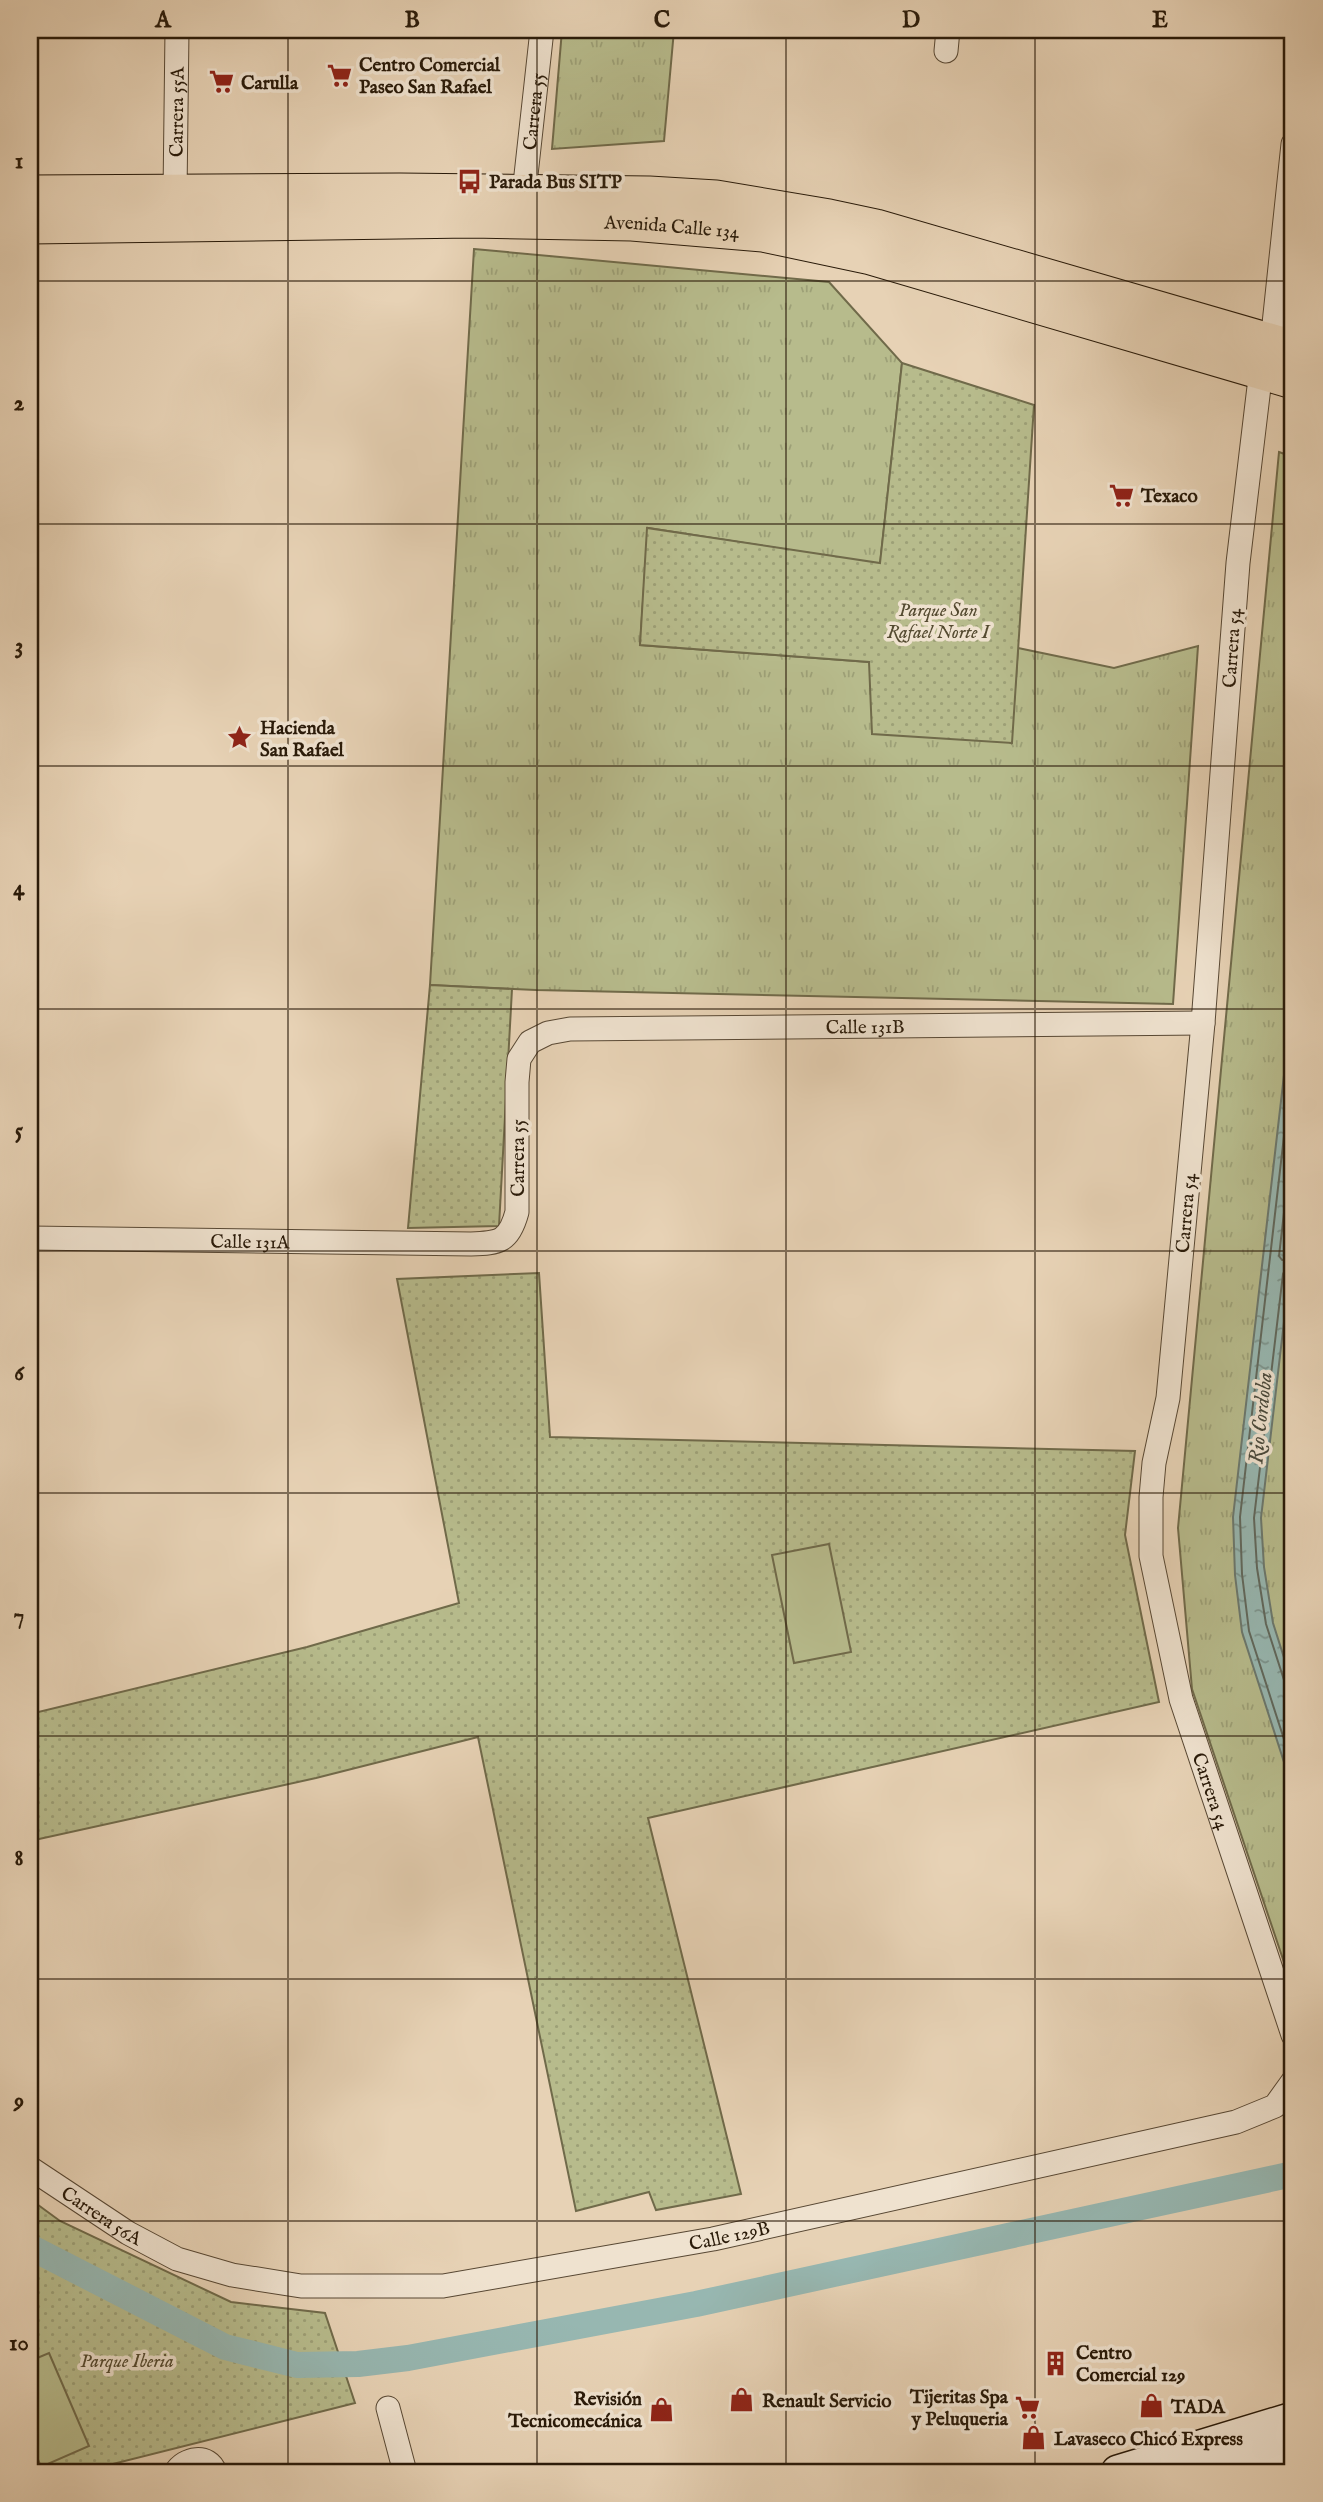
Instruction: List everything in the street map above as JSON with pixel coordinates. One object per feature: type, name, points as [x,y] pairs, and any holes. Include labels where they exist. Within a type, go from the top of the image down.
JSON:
[{"type":"main road","name":"Avenida Calle 134","points":[[30,194],[400,192],[649,195],[716,199],[830,218],[929,243],[1280,360]]},
{"type":"main road","name":"Avenida Calle 134","points":[[30,225],[471,219],[632,222],[762,233],[870,256],[1280,360]]},
{"type":"main road","points":[[1118,2472],[1293,2419]]},
{"type":"main road","points":[[1208,2472],[1293,2446]]},
{"type":"street","name":"Carrera 55A","points":[[175,194],[177,30]]},
{"type":"street","name":"Carrera 55","points":[[524,193],[542,30]]},
{"type":"street","name":"Carrera 54","points":[[1293,144],[1280,360],[1238,563],[1203,1023],[1168,1398],[1154,1463],[1151,1497],[1151,1556],[1181,1699],[1293,2035]]},
{"type":"street","name":"Calle 131B","points":[[530,1042],[548,1033],[570,1029],[1203,1023]]},
{"type":"street","name":"Carrera 55","points":[[471,1244],[492,1243],[505,1238],[513,1228],[517,1212],[519,1059],[530,1042]]},
{"type":"street","name":"Calle 131A","points":[[30,1238],[471,1244]]},
{"type":"street","name":"Calle 129B","points":[[177,2259],[232,2275],[301,2286],[443,2286],[713,2239],[1236,2122],[1275,2106],[1293,2081]]},
{"type":"street","name":"Carrera 56A","points":[[30,2168],[128,2233],[177,2259]]},
{"type":"street","points":[[388,2408],[405,2472]]},
{"type":"street","points":[[176,2472],[178,2467],[196,2458],[206,2460],[215,2472]]},
{"type":"green space","points":[[562,30],[674,30],[664,141],[552,149]]},
{"type":"green space","points":[[474,249],[829,282],[902,363],[880,564],[648,528],[640,645],[869,662],[1011,743],[1018,648],[1114,668],[1198,646],[1173,1004],[536,990],[430,985]]},
{"type":"green space","name":"Parque San Rafael Norte I","points":[[902,363],[1034,405],[1012,743],[872,734],[869,662],[640,645],[647,528],[880,563]]},
{"type":"green space","points":[[1279,452],[1293,457],[1293,1989],[1192,1689],[1178,1528]]},
{"type":"green space","points":[[430,985],[512,989],[499,1226],[408,1228]]},
{"type":"green space","points":[[539,1273],[550,1437],[1135,1451],[1125,1535],[1159,1702],[648,1818],[741,2194],[656,2210],[649,2192],[576,2211],[478,1737],[316,1778],[30,1841],[30,1714],[307,1647],[459,1603],[397,1279]]},
{"type":"green space","points":[[829,1544],[851,1652],[794,1663],[772,1555]]},
{"type":"green space","name":"Parque Iberia","points":[[30,2199],[60,2221],[231,2302],[325,2313],[355,2403],[81,2472],[30,2472]]},
{"type":"green space","points":[[49,2353],[89,2446],[41,2467],[30,2440],[30,2361]]},
{"type":"water","name":"Rio Cordoba","points":[[1293,997],[1293,1245],[1261,1518],[1264,1567],[1273,1623],[1293,1686],[1293,1790],[1242,1632],[1235,1575],[1233,1517]]},
{"type":"waterway","points":[[30,2247],[225,2347],[297,2365],[358,2364],[408,2358],[696,2304],[1293,2174]]},
{"type":"place","name":"Centro Comercial Paseo San Rafael","points":[[339,75]]},
{"type":"place","name":"Carulla","points":[[221,82]]},
{"type":"place","name":"Parada Bus SITP","points":[[469,181]]},
{"type":"place","name":"Texaco","points":[[1121,495]]},
{"type":"place","name":"Hacienda San Rafael","points":[[240,738]]},
{"type":"place","name":"Centro Comercial 129","points":[[1056,2363]]},
{"type":"place","name":"Renault Servicio","points":[[742,2400]]},
{"type":"place","name":"TADA","points":[[1151,2406]]},
{"type":"place","name":"Tijeritas Spa y Peluqueria","points":[[1028,2407]]},
{"type":"place","name":"Revisión Tecnicomecánica","points":[[662,2409]]},
{"type":"place","name":"Lavaseco Chicó Express","points":[[1034,2438]]}]
